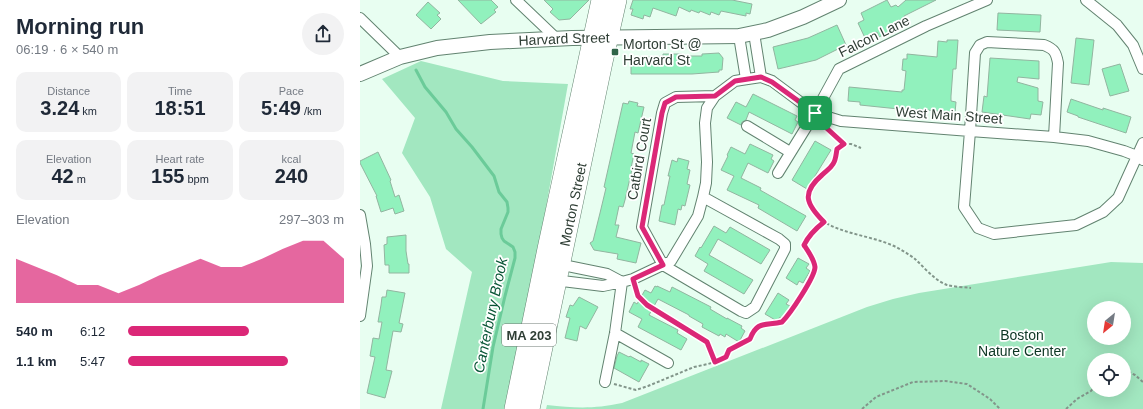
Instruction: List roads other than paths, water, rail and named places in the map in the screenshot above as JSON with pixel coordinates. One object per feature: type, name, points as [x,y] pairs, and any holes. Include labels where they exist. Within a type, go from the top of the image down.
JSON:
[{"type":"highway","name":"Morton Street","points":[[514,409],[550,271],[600,38],[601,0]]},
{"type":"highway","name":"Morton Street","points":[[600,38],[617,0]]},
{"type":"highway","name":"Morton Street","points":[[530,409],[550,271]]},
{"type":"main road","name":"Harvard Street","points":[[360,74],[400,57],[437,48],[490,42],[557,39],[739,36],[768,30],[803,17],[840,0]]},
{"type":"street","points":[[516,0],[557,39]]},
{"type":"street","name":"Falcon Lane","points":[[778,173],[813,116],[839,69],[926,26],[987,0]]},
{"type":"street","points":[[1086,0],[1117,25],[1133,45],[1143,69]]},
{"type":"street","points":[[360,18],[400,57]]},
{"type":"street","points":[[550,271],[603,286],[633,279],[671,261],[698,216],[703,197],[706,183],[707,162],[705,123],[707,108],[715,96],[735,81],[761,77],[754,33]]},
{"type":"street","points":[[739,36],[746,79]]},
{"type":"street","points":[[1054,136],[1058,63],[1056,54],[1052,48],[1044,45],[987,42],[980,45],[975,53],[964,207],[978,228],[994,234],[1076,225],[1103,212],[1118,198],[1140,158],[1143,143]]},
{"type":"street","name":"West Main Street","points":[[761,77],[772,82],[813,116],[841,121],[1054,136],[1088,141],[1140,158]]},
{"type":"street","name":"Catbird Court","points":[[663,265],[642,227],[663,108],[665,103],[676,97],[715,96]]},
{"type":"street","points":[[747,126],[790,152]]},
{"type":"street","points":[[663,265],[741,311],[746,312],[755,307],[785,249],[785,244],[780,239],[703,197]]},
{"type":"street","points":[[360,215],[367,266],[361,300],[360,316]]},
{"type":"street","points":[[550,271],[607,274],[622,282]]},
{"type":"street","points":[[605,382],[615,333],[622,282]]},
{"type":"street","points":[[615,333],[668,363]]},
{"type":"waterway","name":"Canterbury Brook","points":[[416,70],[425,87],[446,112],[456,129],[494,176],[499,192],[507,202],[508,212],[501,229],[501,234],[504,241],[513,247],[515,258],[493,347],[483,409]]},
{"type":"place","name":"Morton St @ Harvard St","points":[[615,52]]},
{"type":"park label","name":"Boston Nature Center","points":[[1022,344]]}]
